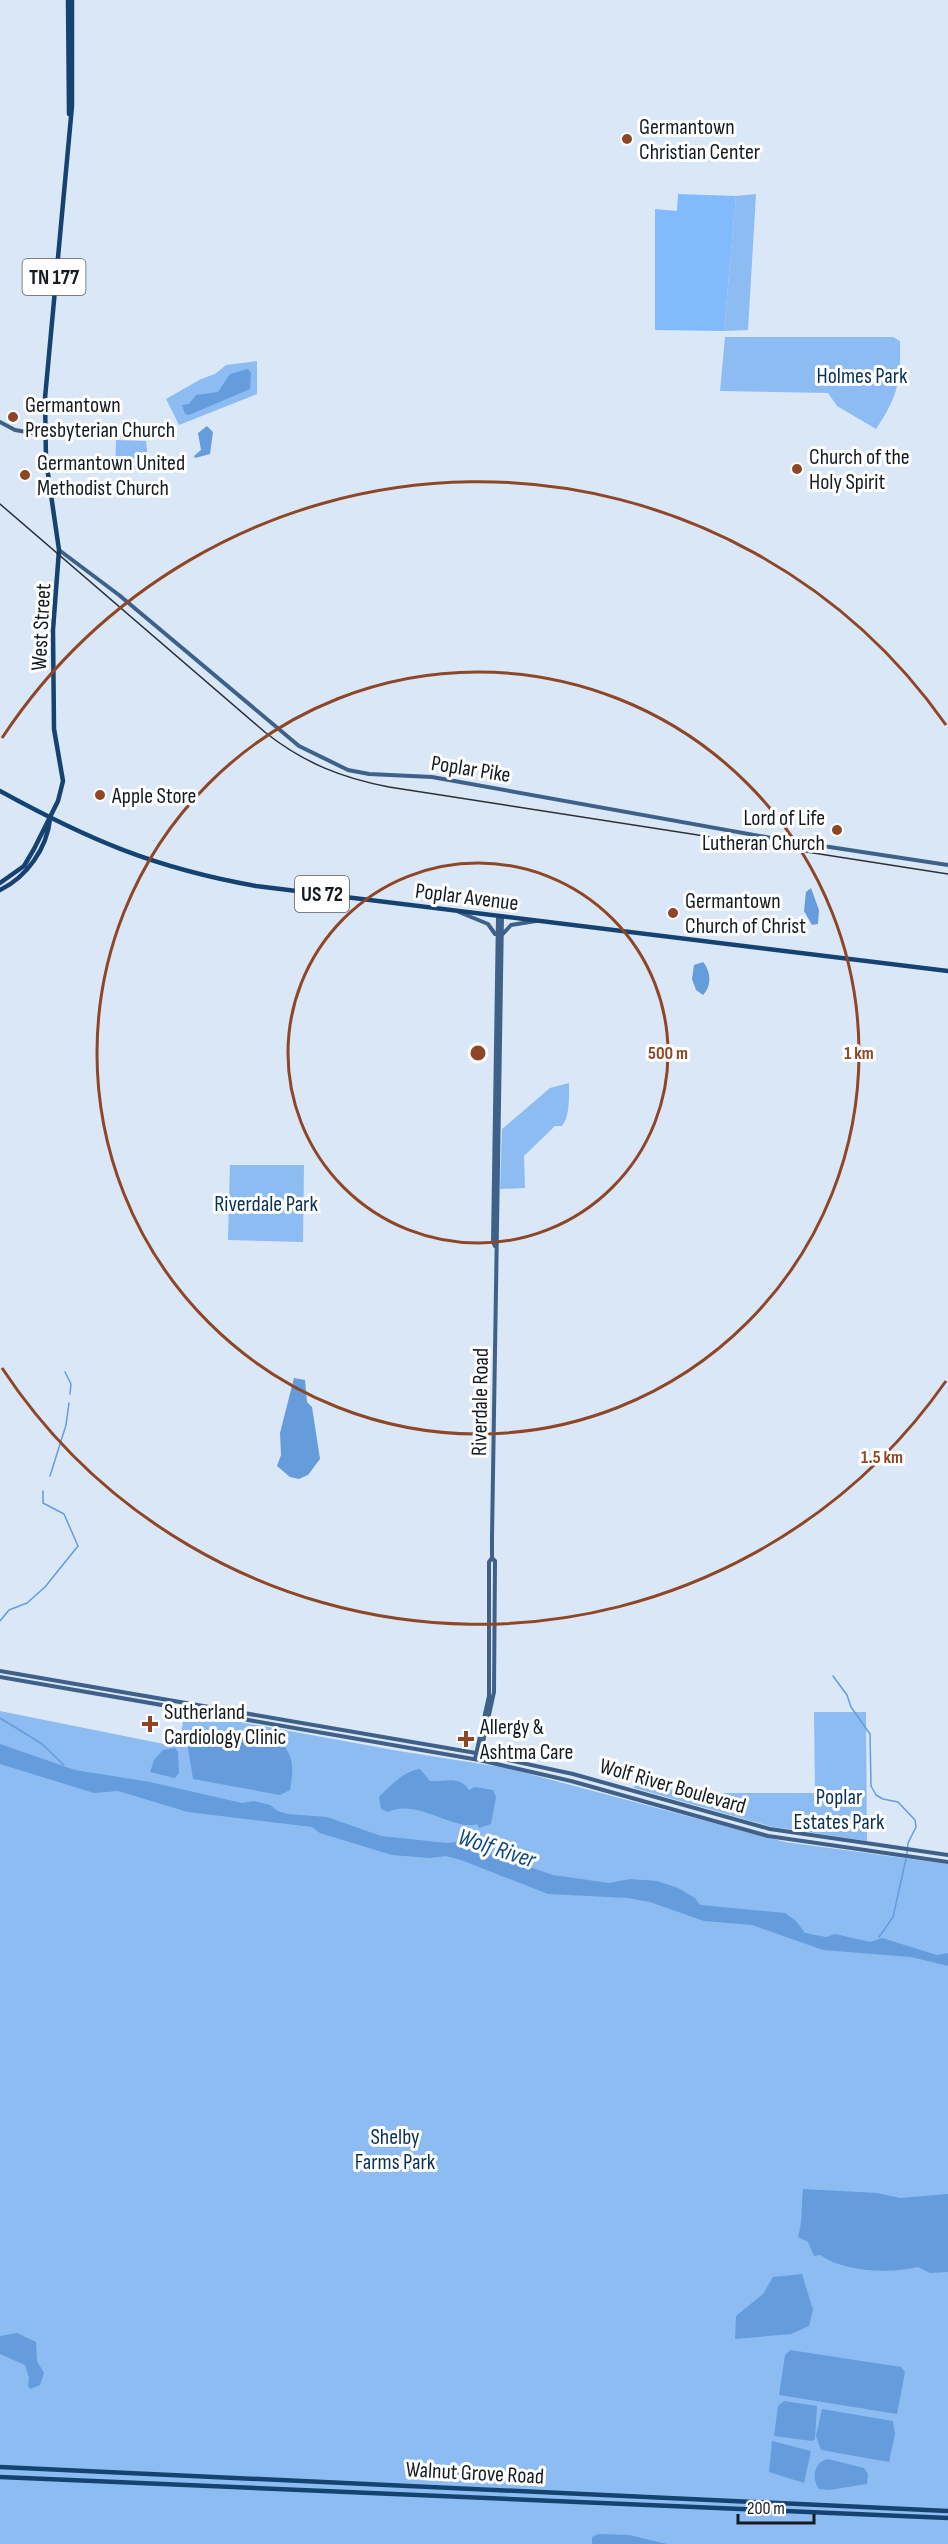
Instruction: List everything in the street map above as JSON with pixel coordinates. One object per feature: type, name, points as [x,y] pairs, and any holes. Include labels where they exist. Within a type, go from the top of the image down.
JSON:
[{"type":"main road","name":"TN 177","points":[[68,0],[70,24]]},
{"type":"main road","name":"TN 177","points":[[44,435],[46,369],[69,121],[72,0]]},
{"type":"main road","points":[[0,422],[15,430],[44,435]]},
{"type":"main road","name":"West Street","points":[[44,435],[59,550],[53,630],[54,729],[63,781],[50,819]]},
{"type":"main road","name":"Poplar Pike","points":[[59,550],[125,601],[299,746],[348,770],[369,774],[432,777],[766,837],[948,865]]},
{"type":"main road","name":"Poplar Avenue","points":[[0,791],[50,819],[127,853],[209,878],[455,911],[948,971]]},
{"type":"main road","points":[[0,884],[24,866],[44,825],[50,819]]},
{"type":"main road","points":[[0,890],[15,881],[32,865],[49,827],[50,819]]},
{"type":"main road","points":[[455,911],[488,924],[498,936],[512,925],[540,921]]},
{"type":"main road","name":"Riverdale Road","points":[[477,1759],[494,1692],[495,1562],[492,1558],[500,916]]},
{"type":"main road","name":"Wolf River Boulevard","points":[[0,1671],[479,1753],[573,1774],[770,1829],[948,1855]]},
{"type":"main road","name":"Wolf River Boulevard","points":[[0,1677],[477,1759],[572,1781],[768,1836],[948,1862]]},
{"type":"main road","name":"Walnut Grove Road","points":[[0,2467],[948,2511]]},
{"type":"main road","name":"Walnut Grove Road","points":[[0,2476],[948,2518]]},
{"type":"green space","points":[[756,194],[748,330],[724,331],[736,196]]},
{"type":"green space","name":"Holmes Park","points":[[725,337],[893,337],[900,341],[899,378],[894,397],[876,429],[837,406],[828,393],[720,391]]},
{"type":"green space","points":[[257,361],[257,394],[179,425],[166,399],[201,379],[215,374],[226,365]]},
{"type":"green space","points":[[116,440],[146,441],[149,468],[115,472]]},
{"type":"green space","points":[[569,1083],[565,1122],[562,1126],[555,1126],[524,1156],[525,1188],[500,1189],[502,1129],[550,1088]]},
{"type":"green space","name":"Riverdale Park","points":[[230,1165],[304,1165],[303,1242],[228,1240]]},
{"type":"green space","name":"Shelby Farms Park","points":[[0,1711],[164,1744],[166,1742],[179,1743],[185,1712],[507,1768],[785,1842],[948,1864],[948,2544],[0,2544]]},
{"type":"green space","name":"Poplar Estates Park","points":[[814,1712],[866,1712],[867,1841],[773,1827],[634,1788],[635,1772],[644,1774],[645,1779],[681,1793],[815,1793]]},
{"type":"shaded area","points":[[678,194],[736,196],[724,331],[655,330],[655,209],[677,211]]},
{"type":"shaded area","points":[[248,369],[251,373],[250,389],[189,415],[185,414],[182,405],[189,404],[196,395],[218,392],[230,374]]},
{"type":"shaded area","points":[[207,426],[213,432],[210,454],[195,458],[194,456],[201,450],[198,433]]},
{"type":"shaded area","points":[[811,888],[819,910],[818,924],[812,925],[804,911],[806,892]]},
{"type":"shaded area","points":[[703,962],[708,970],[709,978],[708,987],[703,995],[696,990],[692,979],[694,965]]},
{"type":"shaded area","points":[[294,1378],[305,1380],[307,1402],[312,1407],[320,1459],[308,1475],[299,1479],[290,1477],[277,1466],[281,1455],[280,1433]]},
{"type":"shaded area","points":[[196,1729],[206,1733],[206,1738],[213,1740],[217,1747],[220,1732],[282,1744],[291,1760],[290,1790],[280,1795],[193,1779],[188,1748]]},
{"type":"shaded area","points":[[0,1744],[75,1770],[150,1782],[242,1803],[254,1801],[270,1805],[288,1814],[327,1817],[381,1836],[447,1843],[466,1841],[479,1845],[485,1852],[553,1875],[609,1883],[630,1879],[657,1881],[678,1888],[695,1898],[700,1905],[785,1913],[796,1921],[805,1933],[826,1937],[835,1934],[870,1942],[882,1938],[937,1955],[948,1953],[948,1966],[911,1957],[823,1950],[752,1925],[704,1921],[650,1902],[628,1898],[548,1894],[461,1860],[446,1856],[430,1858],[392,1855],[320,1833],[312,1827],[188,1812],[118,1791],[94,1793],[0,1764]]},
{"type":"shaded area","points":[[175,1748],[178,1752],[179,1773],[175,1778],[150,1772],[154,1760],[163,1750]]},
{"type":"shaded area","points":[[420,1769],[430,1781],[452,1780],[461,1782],[469,1790],[475,1787],[493,1790],[496,1797],[491,1824],[479,1828],[477,1824],[458,1824],[411,1809],[388,1812],[381,1809],[379,1797],[403,1776]]},
{"type":"shaded area","points":[[803,2189],[877,2193],[900,2198],[948,2194],[948,2272],[930,2273],[918,2267],[868,2270],[842,2265],[820,2255],[814,2256],[808,2242],[798,2237]]},
{"type":"shaded area","points":[[802,2274],[813,2310],[809,2326],[791,2334],[735,2339],[736,2316],[763,2294],[773,2277]]},
{"type":"shaded area","points":[[17,2333],[36,2342],[37,2361],[44,2373],[40,2385],[30,2389],[25,2365],[0,2354],[0,2336]]},
{"type":"shaded area","points":[[790,2350],[901,2367],[905,2372],[897,2414],[779,2395],[785,2355]]},
{"type":"shaded area","points":[[784,2401],[817,2406],[815,2439],[812,2441],[774,2436],[778,2406]]},
{"type":"shaded area","points":[[822,2409],[893,2421],[895,2434],[889,2462],[821,2450],[816,2436]]},
{"type":"shaded area","points":[[772,2441],[811,2451],[804,2483],[769,2472]]},
{"type":"shaded area","points":[[828,2459],[864,2468],[868,2474],[867,2484],[829,2490],[819,2489],[815,2480],[815,2471],[820,2463]]},
{"type":"shaded area","points":[[598,2534],[629,2535],[667,2544],[592,2544],[592,2537]]},
{"type":"waterway","points":[[65,1372],[71,1384],[70,1394]]},
{"type":"waterway","points":[[50,1476],[66,1425],[69,1403]]},
{"type":"waterway","points":[[0,1621],[9,1610],[27,1603],[45,1587],[78,1546],[64,1514],[43,1503],[43,1491]]},
{"type":"waterway","points":[[833,1676],[870,1734],[871,1786],[876,1795],[898,1802],[915,1820],[916,1827],[908,1843],[907,1854]]},
{"type":"waterway","points":[[0,1718],[42,1744],[64,1765]]},
{"type":"waterway","points":[[879,1937],[893,1917],[906,1859]]},
{"type":"railway","points":[[0,504],[266,733],[309,761],[339,774],[389,787],[948,874]]},
{"type":"place","name":"Germantown Christian Center","points":[[627,139]]},
{"type":"place","name":"Germantown Presbyterian Church","points":[[13,417]]},
{"type":"place","name":"Church of the Holy Spirit","points":[[797,469]]},
{"type":"place","name":"Germantown United Methodist Church","points":[[25,475]]},
{"type":"place","name":"Apple Store","points":[[100,795]]},
{"type":"place","name":"Lord of Life Lutheran Church","points":[[837,830]]},
{"type":"place","name":"Germantown Church of Christ","points":[[673,913]]},
{"type":"place","name":"Sutherland Cardiology Clinic","points":[[150,1724]]},
{"type":"place","name":"Allergy & Ashtma Care","points":[[466,1739]]},
{"type":"water label","name":"Wolf River","points":[[497,1848]]}]
